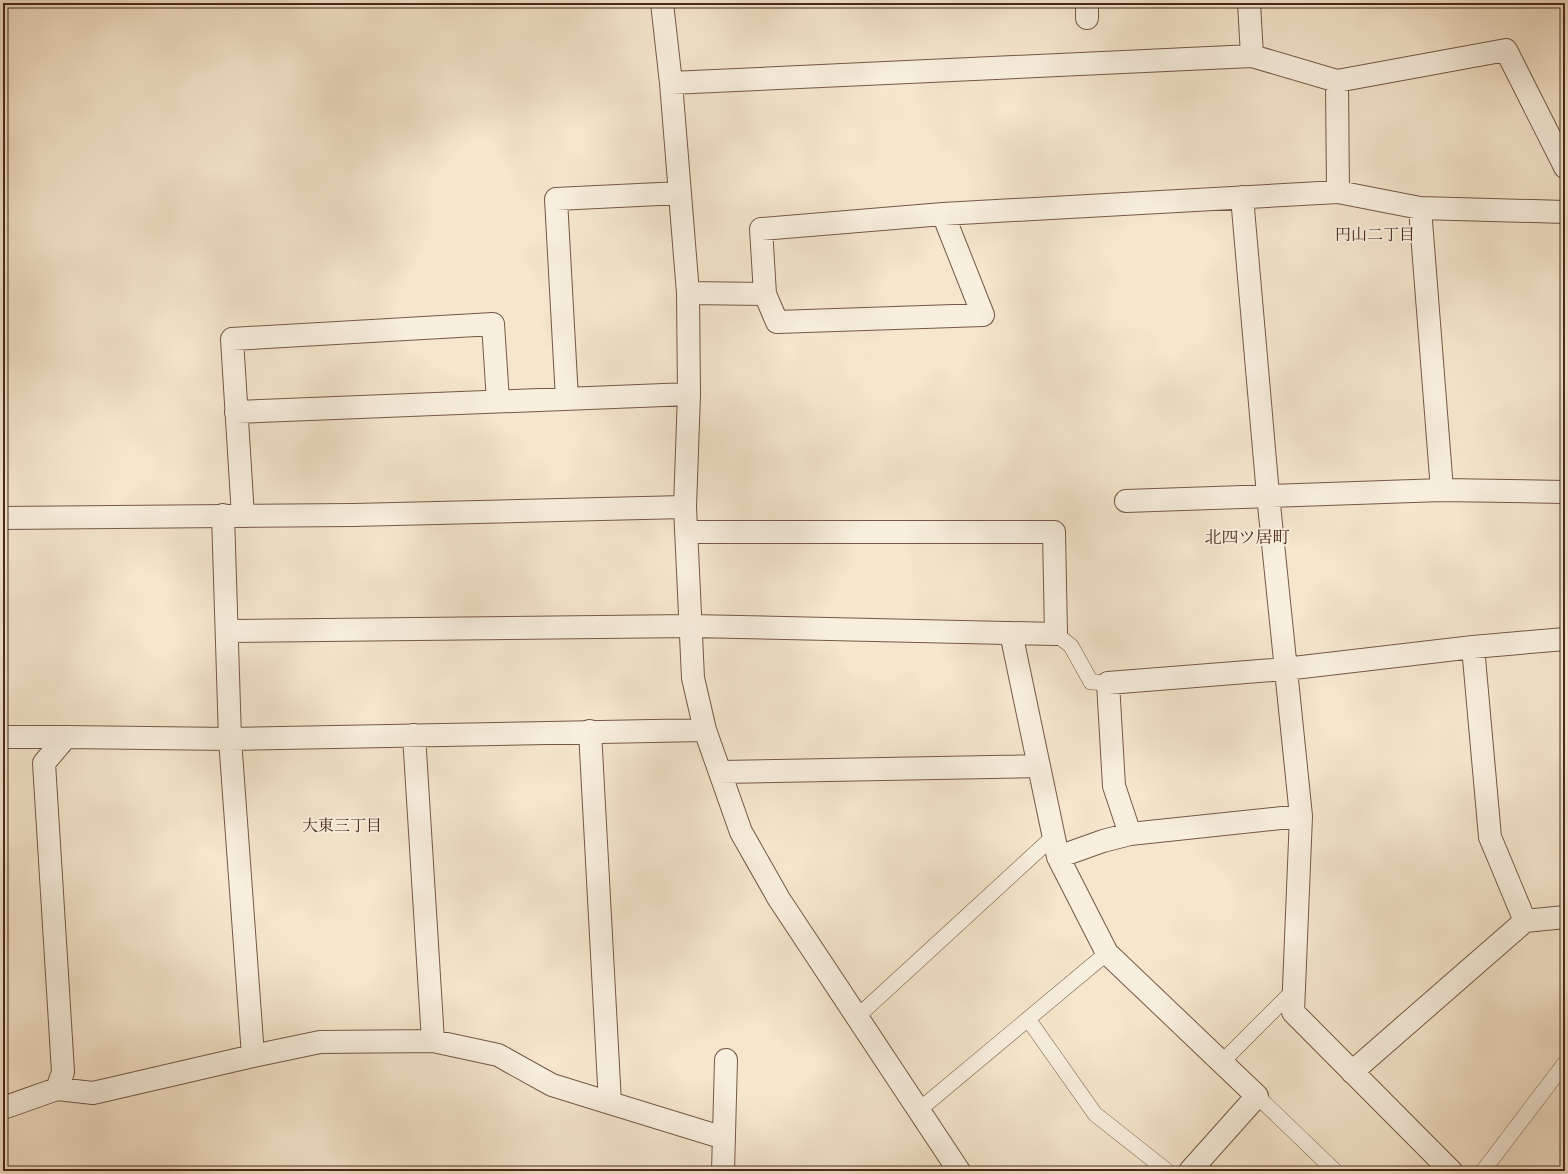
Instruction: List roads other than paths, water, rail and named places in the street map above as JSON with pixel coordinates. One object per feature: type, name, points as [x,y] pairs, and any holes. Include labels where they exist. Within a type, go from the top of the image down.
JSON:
[{"type":"street","points":[[662,3],[671,83],[688,293],[689,394],[685,507],[693,678],[705,730],[744,838],[779,899],[959,1171]]},
{"type":"street","points":[[1249,3],[1252,56]]},
{"type":"street","points":[[671,83],[1252,56],[1336,81],[1506,50],[1565,167]]},
{"type":"street","points":[[1336,81],[1338,192]]},
{"type":"street","points":[[943,214],[983,315],[777,322],[764,294],[761,228],[943,214],[1338,192],[1420,208],[1565,212]]},
{"type":"street","points":[[567,399],[556,198],[680,193]]},
{"type":"street","points":[[1242,197],[1268,495],[1301,816],[1293,1012],[1451,1171]]},
{"type":"street","points":[[1420,208],[1442,490]]},
{"type":"street","points":[[688,293],[764,294]]},
{"type":"street","points":[[253,1056],[230,739],[227,631],[233,515],[236,412],[232,339],[493,324],[498,402]]},
{"type":"street","points":[[236,412],[689,394]]},
{"type":"street","points":[[1126,501],[1442,490],[1565,492]]},
{"type":"street","points":[[3,518],[353,515],[685,507]]},
{"type":"street","points":[[227,631],[691,626],[1056,634],[1054,532],[686,532]]},
{"type":"street","points":[[1011,633],[1058,857],[1107,953],[1257,1096],[1190,1171]]},
{"type":"street","points":[[1130,834],[1114,786],[1108,683],[1285,669],[1473,647],[1565,639]]},
{"type":"street","points":[[1473,647],[1490,837],[1525,921]]},
{"type":"street","points":[[3,737],[230,739],[590,730],[705,730]]},
{"type":"street","points":[[590,730],[610,1103]]},
{"type":"street","points":[[414,735],[433,1040]]},
{"type":"street","points":[[57,1090],[63,1072],[44,762],[66,737]]},
{"type":"street","points":[[720,772],[1039,766]]},
{"type":"street","points":[[1058,857],[1103,841],[1130,834],[1301,816]]},
{"type":"street","points":[[1352,1072],[1525,921],[1565,917]]},
{"type":"street","points":[[3,1108],[57,1090],[93,1093],[320,1042],[433,1040],[498,1055],[552,1085],[724,1138]]},
{"type":"street","points":[[723,1171],[726,1060]]},
{"type":"lane","points":[[1056,634],[1071,646],[1091,682],[1108,683]]},
{"type":"lane","points":[[857,1017],[1054,836]]},
{"type":"lane","points":[[919,1110],[1107,953]]},
{"type":"lane","points":[[1222,1062],[1294,991]]},
{"type":"lane","points":[[1028,1019],[1095,1114],[1167,1171]]},
{"type":"lane","points":[[1483,1171],[1565,1063]]},
{"type":"lane","points":[[1257,1096],[1335,1171]]},
{"type":"district","name":"円山二丁目","points":[[1375,234]]},
{"type":"district","name":"北四ツ居町","points":[[1247,537]]},
{"type":"district","name":"大東三丁目","points":[[342,825]]}]
